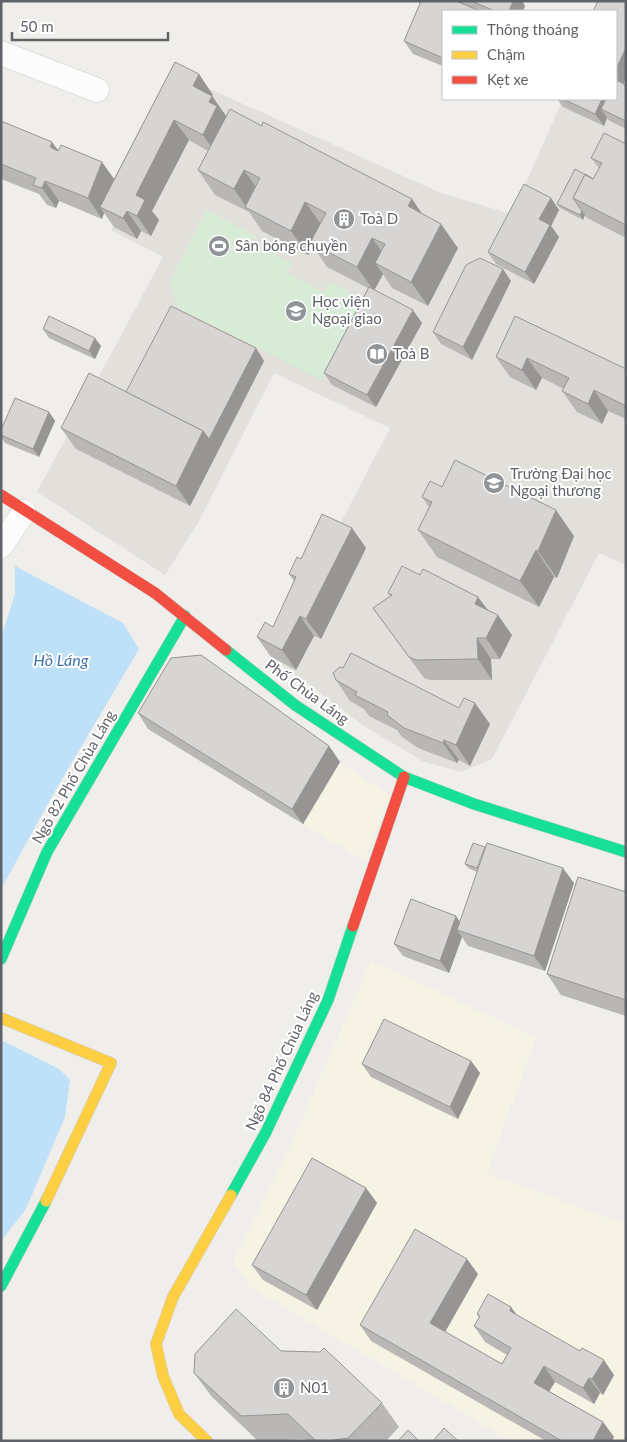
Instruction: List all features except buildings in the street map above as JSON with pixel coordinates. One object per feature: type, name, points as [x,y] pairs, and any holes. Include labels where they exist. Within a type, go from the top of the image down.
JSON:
[{"type":"street","points":[[1,53],[97,90]]},
{"type":"street","name":"Phố Chùa Láng","points":[[1,496],[155,593],[295,706],[404,777],[474,804],[626,852]]},
{"type":"street","points":[[1,546],[24,512]]},
{"type":"street","name":"Ngõ 82 Phố Chùa Láng","points":[[1,959],[47,852],[185,616]]},
{"type":"street","name":"Ngõ 84 Phố Chùa Láng","points":[[207,1441],[179,1414],[163,1376],[156,1344],[173,1297],[266,1132],[328,1000],[404,777]]},
{"type":"street","points":[[1,1018],[111,1063],[40,1213],[1,1286]]},
{"type":"shaded area","points":[[626,1],[626,565],[599,553],[492,759],[461,772],[424,762],[367,728],[271,657],[390,428],[274,373],[198,523],[165,575],[37,492],[163,257],[111,230],[188,79],[441,193],[512,214],[563,100],[617,100],[617,10]]},
{"type":"shaded area","points":[[182,674],[340,762],[391,796],[364,861],[148,729]]},
{"type":"shaded area","points":[[371,961],[536,1037],[487,1173],[626,1224],[626,1441],[511,1441],[250,1287],[233,1261],[295,1136]]},
{"type":"green space","points":[[206,210],[256,236],[252,242],[292,263],[287,273],[324,292],[329,282],[363,299],[321,380],[180,309],[175,302],[171,279]]},
{"type":"water","name":"Hồ Láng","points":[[15,566],[123,623],[139,649],[51,798],[1,889],[1,638],[15,594]]},
{"type":"water","points":[[1,1040],[59,1069],[70,1080],[65,1117],[26,1209],[1,1241]]},
{"type":"traffic: fast","points":[[1,959],[47,852],[185,616]]},
{"type":"traffic: fast","points":[[226,650],[295,705],[404,777],[474,804],[626,852]]},
{"type":"traffic: fast","points":[[231,1195],[266,1132],[328,1000],[353,926]]},
{"type":"traffic: fast","points":[[1,1286],[46,1201]]},
{"type":"traffic: slow","points":[[1,1018],[111,1063],[46,1201]]},
{"type":"traffic: slow","points":[[207,1441],[179,1414],[163,1376],[156,1344],[173,1297],[231,1195]]},
{"type":"traffic: jam","points":[[1,495],[155,593],[226,650]]},
{"type":"traffic: jam","points":[[353,926],[404,777]]},
{"type":"place","name":"Toà D","points":[[344,219]]},
{"type":"place","name":"Sân bóng chuyền","points":[[219,246]]},
{"type":"place","name":"Học viện Ngoại giao","points":[[296,311]]},
{"type":"place","name":"Toà B","points":[[377,354]]},
{"type":"place","name":"Trường Đại học Ngoại thương","points":[[494,483]]},
{"type":"place","name":"N01","points":[[284,1388]]}]
